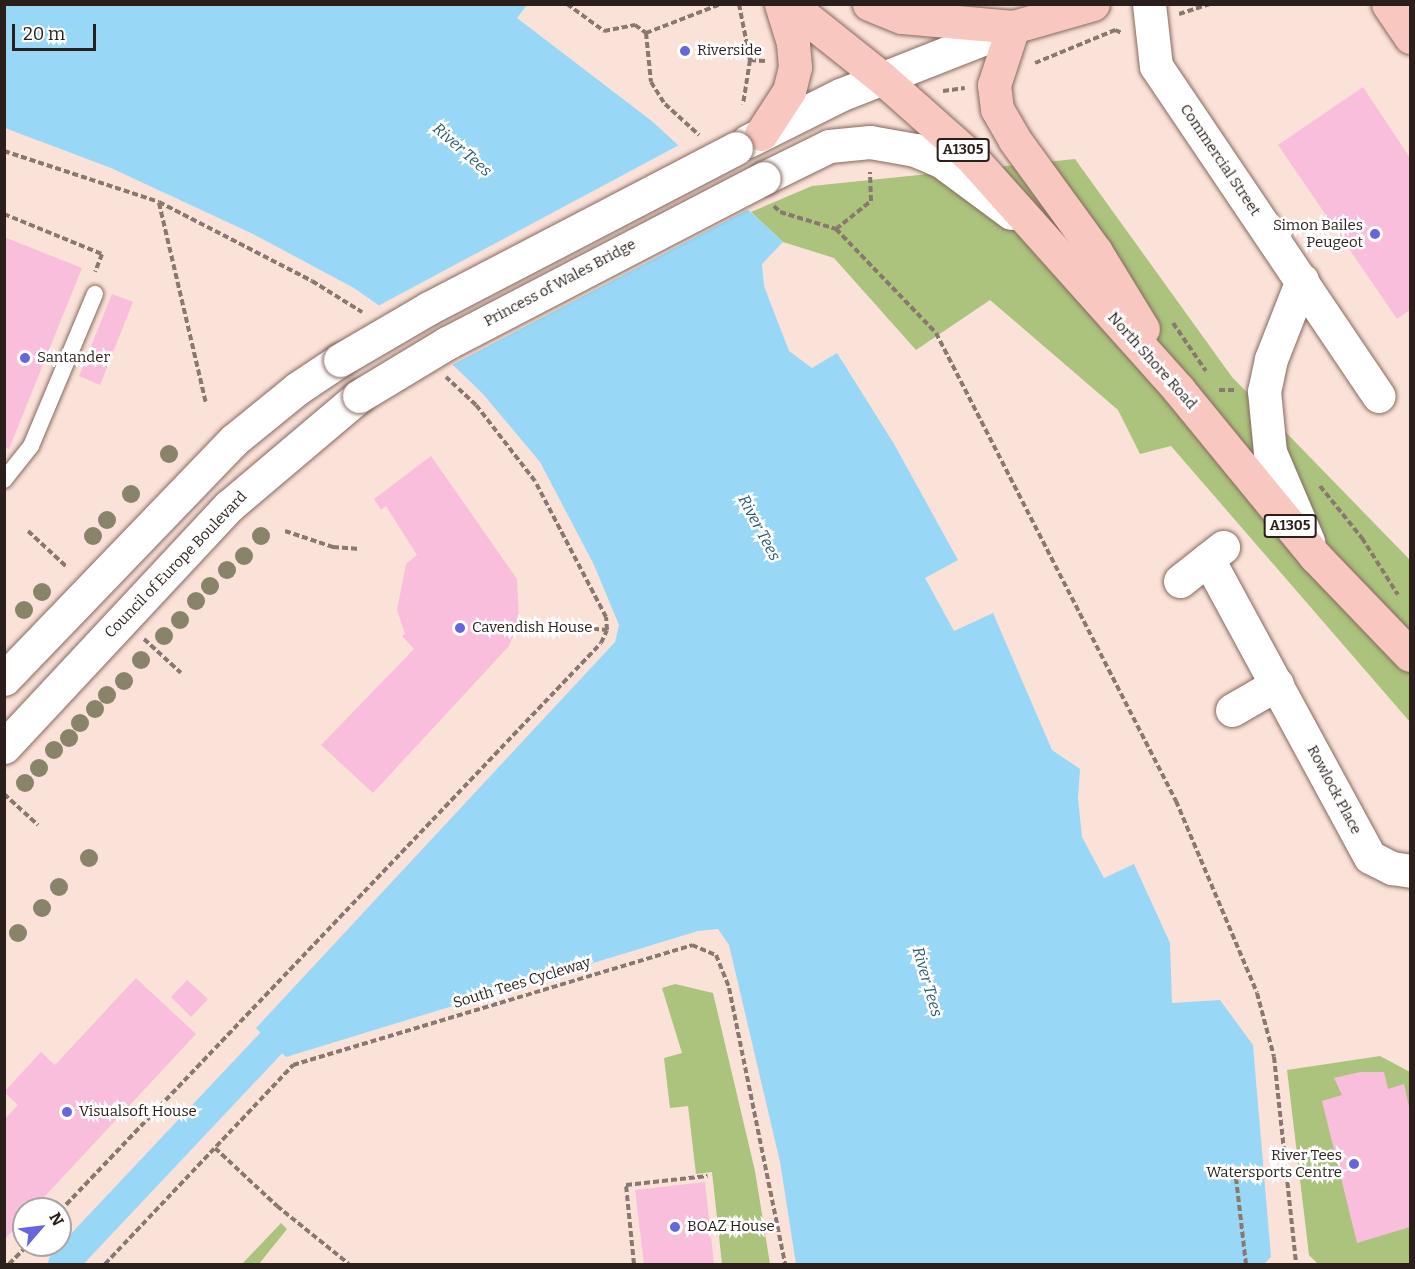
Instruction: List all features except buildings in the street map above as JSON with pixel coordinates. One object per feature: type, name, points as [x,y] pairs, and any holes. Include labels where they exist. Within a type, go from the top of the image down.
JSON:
[{"type":"main road","points":[[747,130],[789,92],[795,67],[793,43],[781,4]]},
{"type":"main road","name":"A1305","points":[[789,4],[882,78]]},
{"type":"main road","points":[[868,4],[902,16],[1013,27],[1093,4]]},
{"type":"main road","points":[[1388,4],[1410,37]]},
{"type":"main road","name":"A1305","points":[[1013,27],[994,85],[997,109],[1014,139],[1096,252],[1179,390]]},
{"type":"main road","name":"North Shore Road","points":[[882,78],[971,157],[1179,390],[1315,556],[1410,655]]},
{"type":"street","name":"Commercial Street","points":[[1149,4],[1155,66],[1302,280],[1378,396]]},
{"type":"street","points":[[4,679],[234,440],[290,394],[340,360],[747,130],[1013,27]]},
{"type":"street","name":"Princess of Wales Bridge","points":[[359,396],[447,343],[764,177],[829,146],[851,142],[893,145],[941,161],[1034,230]]},
{"type":"street","points":[[1302,280],[1271,359],[1264,391],[1270,452],[1315,556]]},
{"type":"street","name":"Council of Europe Boulevard","points":[[4,747],[229,506],[359,396]]},
{"type":"street","name":"Rowlock Place","points":[[1180,581],[1216,553],[1276,684],[1370,857],[1392,868],[1410,871]]},
{"type":"street","points":[[1232,710],[1276,684]]},
{"type":"lane","points":[[4,480],[31,446],[93,288]]},
{"type":"path","points":[[567,4],[604,31],[635,25],[646,33],[648,47]]},
{"type":"path","points":[[646,33],[721,4]]},
{"type":"path","points":[[739,4],[750,60],[747,130]]},
{"type":"path","points":[[1033,67],[1037,60],[1087,44]]},
{"type":"path","points":[[4,151],[159,202],[312,281],[372,318]]},
{"type":"path","points":[[159,202],[206,404]]},
{"type":"path","points":[[4,214],[102,254],[93,288]]},
{"type":"path","points":[[836,229],[936,333],[1176,801],[1257,993],[1274,1057],[1296,1264]]},
{"type":"path","points":[[1166,312],[1219,390],[1264,391]]},
{"type":"path","points":[[72,1198],[601,643],[607,630],[606,617],[535,481],[476,405],[443,374]]},
{"type":"path","points":[[1318,484],[1362,538],[1403,602]]},
{"type":"path","points":[[285,531],[333,547],[360,549]]},
{"type":"path","points":[[584,628],[607,630]]},
{"type":"path","points":[[4,794],[38,825]]},
{"type":"path","name":"South Tees Cycleway","points":[[105,1264],[293,1065],[692,945],[716,955],[729,988],[785,1264]]},
{"type":"path","points":[[215,1148],[277,1206],[349,1264]]},
{"type":"path","points":[[634,1264],[626,1185],[708,1176]]},
{"type":"path","points":[[1236,1178],[1246,1264]]},
{"type":"green space","points":[[1075,159],[1232,377],[1410,560],[1410,722],[1171,446],[1140,454],[1118,410],[990,300],[916,350],[834,258],[783,242],[751,212],[812,186]]},
{"type":"green space","points":[[675,984],[713,993],[755,1171],[770,1264],[722,1264],[712,1172],[696,1174],[688,1106],[670,1108],[664,1058],[682,1053],[662,988]]},
{"type":"green space","name":"River Tees Watersports Centre","points":[[1380,1056],[1410,1072],[1410,1264],[1318,1264],[1309,1255],[1287,1070]]},
{"type":"green space","points":[[281,1223],[287,1229],[259,1264],[242,1264]]},
{"type":"water","name":"River Tees","points":[[4,5],[527,5],[517,18],[653,122],[783,242],[762,264],[764,286],[789,351],[812,368],[837,353],[894,444],[958,560],[925,578],[954,631],[993,613],[1052,750],[1080,769],[1078,798],[1082,837],[1104,878],[1134,864],[1170,943],[1172,1003],[1220,1000],[1253,1045],[1271,1257],[1264,1264],[796,1264],[780,1162],[729,945],[718,929],[698,931],[286,1057],[271,1043],[256,1028],[615,642],[619,625],[594,565],[540,462],[483,394],[424,337],[354,288],[253,234],[111,168],[5,128]]},
{"type":"pier","points":[[681,144],[751,208],[450,366],[422,339],[376,307]]},
{"type":"waterway","points":[[63,1264],[271,1043],[306,1022]]},
{"type":"place","name":"Riverside","points":[[685,51]]},
{"type":"place","name":"Simon Bailes Peugeot","points":[[1375,234]]},
{"type":"place","name":"Santander","points":[[25,358]]},
{"type":"place","name":"Cavendish House","points":[[460,628]]},
{"type":"place","name":"Visualsoft House","points":[[67,1112]]},
{"type":"place","name":"River Tees Watersports Centre","points":[[1354,1164]]},
{"type":"place","name":"BOAZ House","points":[[675,1227]]}]
